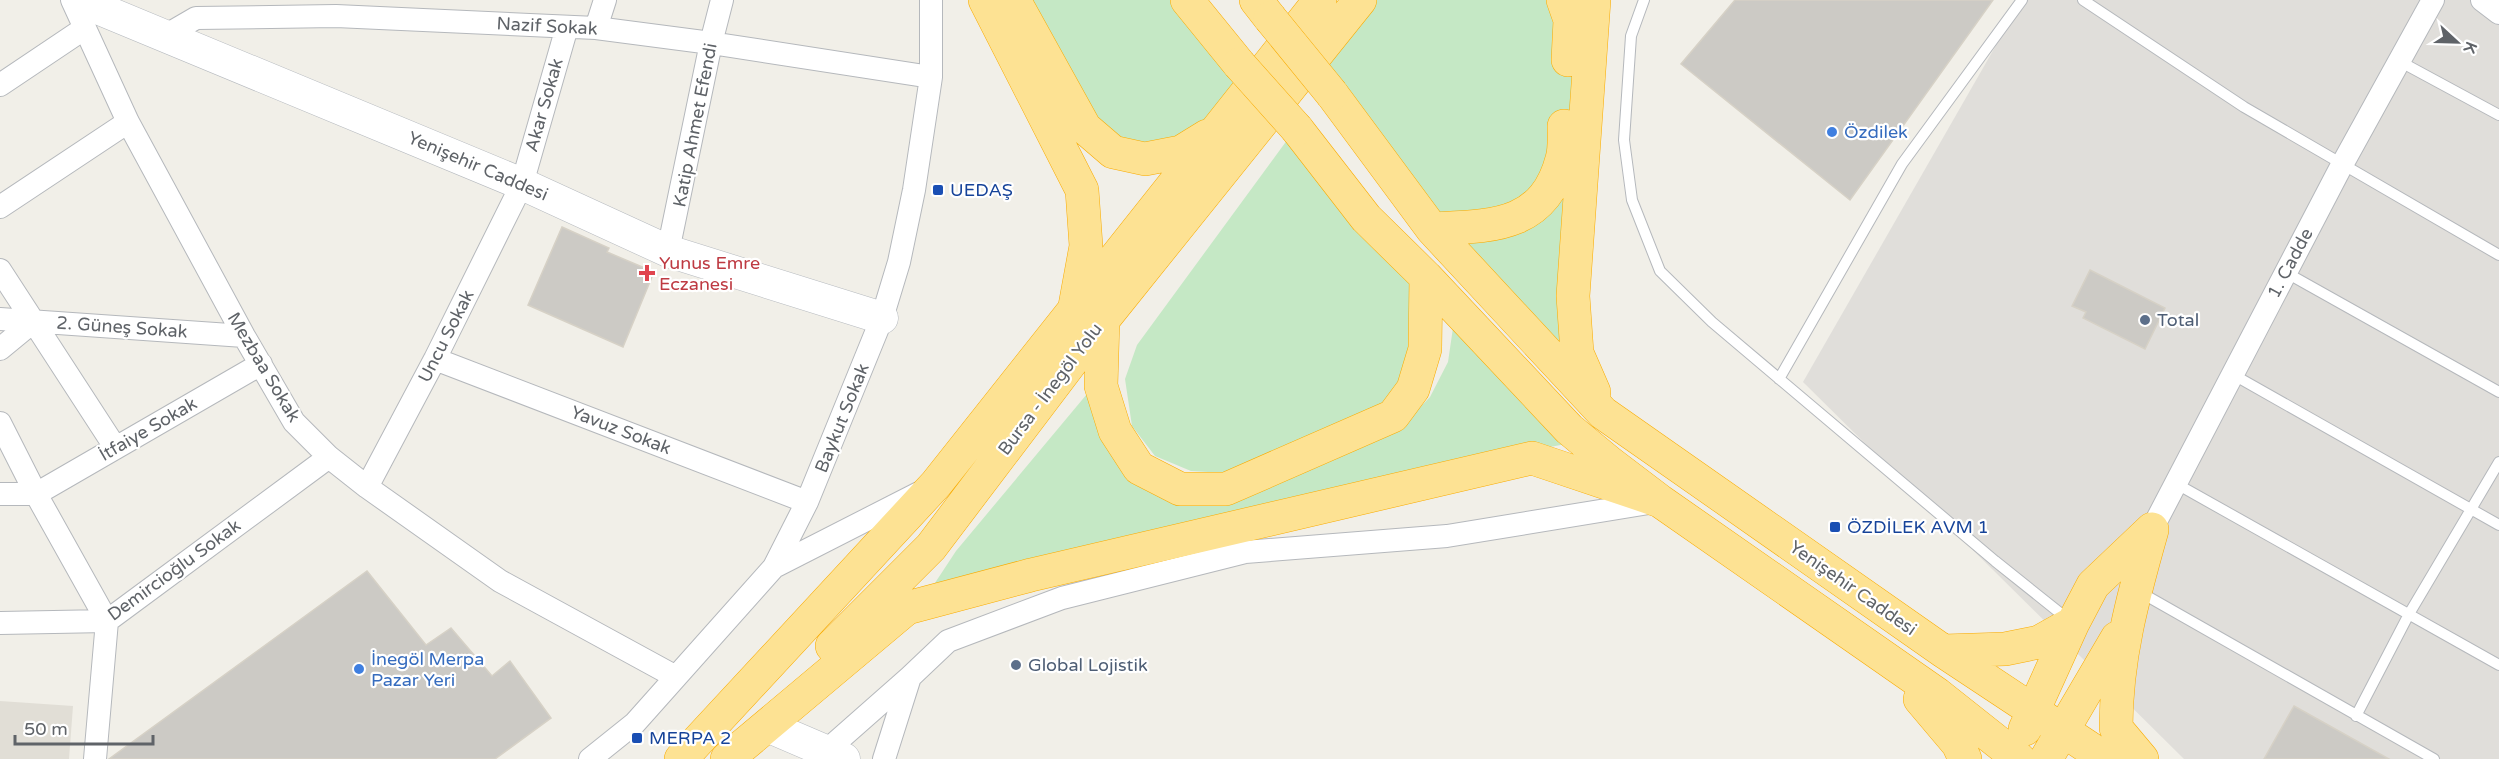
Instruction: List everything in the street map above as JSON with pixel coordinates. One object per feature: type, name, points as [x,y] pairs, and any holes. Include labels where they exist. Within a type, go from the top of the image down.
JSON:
[{"type":"highway","points":[[985,0],[1082,190],[1088,315],[1101,386],[1115,431],[1139,468],[1180,489],[1226,489],[1393,416],[1413,389],[1425,349],[1426,277]]},
{"type":"highway","points":[[1014,0],[1085,128],[1113,152],[1145,159],[1181,152],[1214,132]]},
{"type":"highway","points":[[1187,0],[1239,64],[1297,129],[1366,218],[1426,277],[1569,429],[1660,501],[1938,694],[2023,758]]},
{"type":"highway","name":"Bursa - İnegöl Yolu","points":[[719,759],[931,547],[1214,132],[1320,0]]},
{"type":"highway","name":"Bursa - İnegöl Yolu","points":[[681,759],[936,484],[1088,315],[1360,0]]},
{"type":"highway","points":[[1432,229],[1480,227],[1521,217],[1549,192],[1563,158],[1570,20],[1563,0]]},
{"type":"highway","points":[[1594,0],[1573,296],[1577,353],[1604,413]]},
{"type":"highway","name":"Yenişehir Caddesi","points":[[1263,9],[1332,94],[1432,229],[1604,413],[1943,651],[2106,759]]},
{"type":"highway","points":[[727,759],[907,608],[1031,575],[1532,458],[1660,501]]},
{"type":"highway","points":[[2023,758],[2032,710],[2093,585],[2152,529]]},
{"type":"highway","points":[[2142,759],[2116,728],[2116,689],[2127,621],[2152,529]]},
{"type":"highway","points":[[2023,758],[2063,730],[2127,621]]},
{"type":"highway","points":[[1943,651],[2005,649],[2039,642],[2073,623]]},
{"type":"highway","points":[[1854,636],[1921,700],[1958,744],[1965,759]]},
{"type":"street","name":"Mezbaa Sokak","points":[[72,0],[81,14],[128,122],[244,336],[294,422],[328,457],[500,581],[676,677]]},
{"type":"street","points":[[350,0],[378,18]]},
{"type":"street","points":[[596,28],[605,0]]},
{"type":"street","name":"Katip Ahmet Efendi","points":[[668,251],[722,0]]},
{"type":"street","name":"Baykut Sokak","points":[[590,759],[634,723],[774,567],[807,502],[882,318],[898,262],[914,190],[931,77],[931,0]]},
{"type":"street","name":"1. Cadde","points":[[2152,529],[2285,272],[2433,0]]},
{"type":"street","points":[[2481,0],[2499,13]]},
{"type":"street","name":"Yenişehir Caddesi","points":[[81,14],[165,36],[522,184],[668,251],[882,318]]},
{"type":"street","points":[[0,85],[81,14]]},
{"type":"street","name":"Nazif Sokak","points":[[165,36],[196,18],[336,16],[596,28],[711,43],[931,77]]},
{"type":"street","name":"Akar Sokak","points":[[522,184],[567,27]]},
{"type":"street","points":[[0,207],[128,122]]},
{"type":"street","name":"Uncu Sokak","points":[[367,487],[435,359],[522,184]]},
{"type":"street","points":[[0,270],[116,447]]},
{"type":"street","name":"2. Güneş Sokak","points":[[0,319],[244,336]]},
{"type":"street","points":[[0,349],[34,321]]},
{"type":"street","name":"Yavuz Sokak","points":[[435,359],[807,502]]},
{"type":"street","name":"İtfaiye Sokak","points":[[36,494],[261,364]]},
{"type":"street","points":[[0,423],[36,494],[107,621],[95,759]]},
{"type":"street","name":"Demircioğlu Sokak","points":[[0,623],[107,621],[328,457]]},
{"type":"street","points":[[774,567],[936,484]]},
{"type":"street","points":[[0,494],[36,494]]},
{"type":"street","points":[[767,726],[829,756],[948,641],[1062,598],[1245,552],[1447,536],[1660,501]]},
{"type":"street","points":[[884,759],[910,677]]},
{"type":"lane","points":[[1644,0],[1631,36],[1624,140],[1632,200],[1660,271],[1712,322],[1995,561],[2073,623]]},
{"type":"lane","points":[[1779,379],[1902,164],[2022,0]]},
{"type":"lane","points":[[2083,0],[2244,107],[2499,255]]},
{"type":"lane","points":[[2399,61],[2499,115]]},
{"type":"lane","points":[[2285,272],[2499,392]]},
{"type":"lane","points":[[2232,374],[2499,525]]},
{"type":"lane","points":[[2356,716],[2409,614],[2499,462]]},
{"type":"lane","points":[[2175,483],[2499,665]]},
{"type":"lane","points":[[2135,589],[2434,759]]},
{"type":"shaded area","points":[[2022,0],[2499,0],[2499,759],[2184,759],[1803,382]]},
{"type":"shaded area","points":[[0,701],[73,706],[69,759],[0,759]]},
{"type":"green space","points":[[1014,0],[1187,0],[1256,82],[1214,132],[1113,152]]},
{"type":"green space","points":[[1362,0],[1593,0],[1576,246],[1603,413],[1310,67]]},
{"type":"green space","points":[[1293,132],[1415,280],[1414,344],[1405,382],[1385,409],[1225,473],[1191,471],[1155,456],[1132,426],[1125,379],[1137,345]]},
{"type":"green space","points":[[1454,321],[1566,444],[1442,467],[929,592],[956,551],[1097,382],[1169,502],[1396,432],[1430,397],[1448,362]]},
{"type":"building","name":"Özdilek","points":[[1735,0],[1993,0],[1850,200],[1681,64]]},
{"type":"building","points":[[562,227],[609,248],[607,252],[654,272],[623,347],[528,305]]},
{"type":"building","points":[[2090,270],[2165,308],[2145,349],[2083,318],[2086,312],[2072,306]]},
{"type":"building","name":"İnegöl Merpa Pazar Yeri","points":[[367,571],[426,645],[451,628],[492,676],[510,661],[551,718],[495,759],[109,759]]},
{"type":"building","points":[[2294,706],[2389,759],[2264,759]]},
{"type":"place","name":"Özdilek","points":[[1832,132]]},
{"type":"place","name":"UEDAŞ","points":[[938,190]]},
{"type":"place","name":"Yunus Emre Eczanesi","points":[[647,273]]},
{"type":"place","name":"Total","points":[[2145,320]]},
{"type":"place","name":"ÖZDİLEK AVM 1","points":[[1835,527]]},
{"type":"place","name":"Global Lojistik","points":[[1016,665]]},
{"type":"place","name":"İnegöl Merpa Pazar Yeri","points":[[359,669]]},
{"type":"place","name":"MERPA 2","points":[[637,738]]}]
